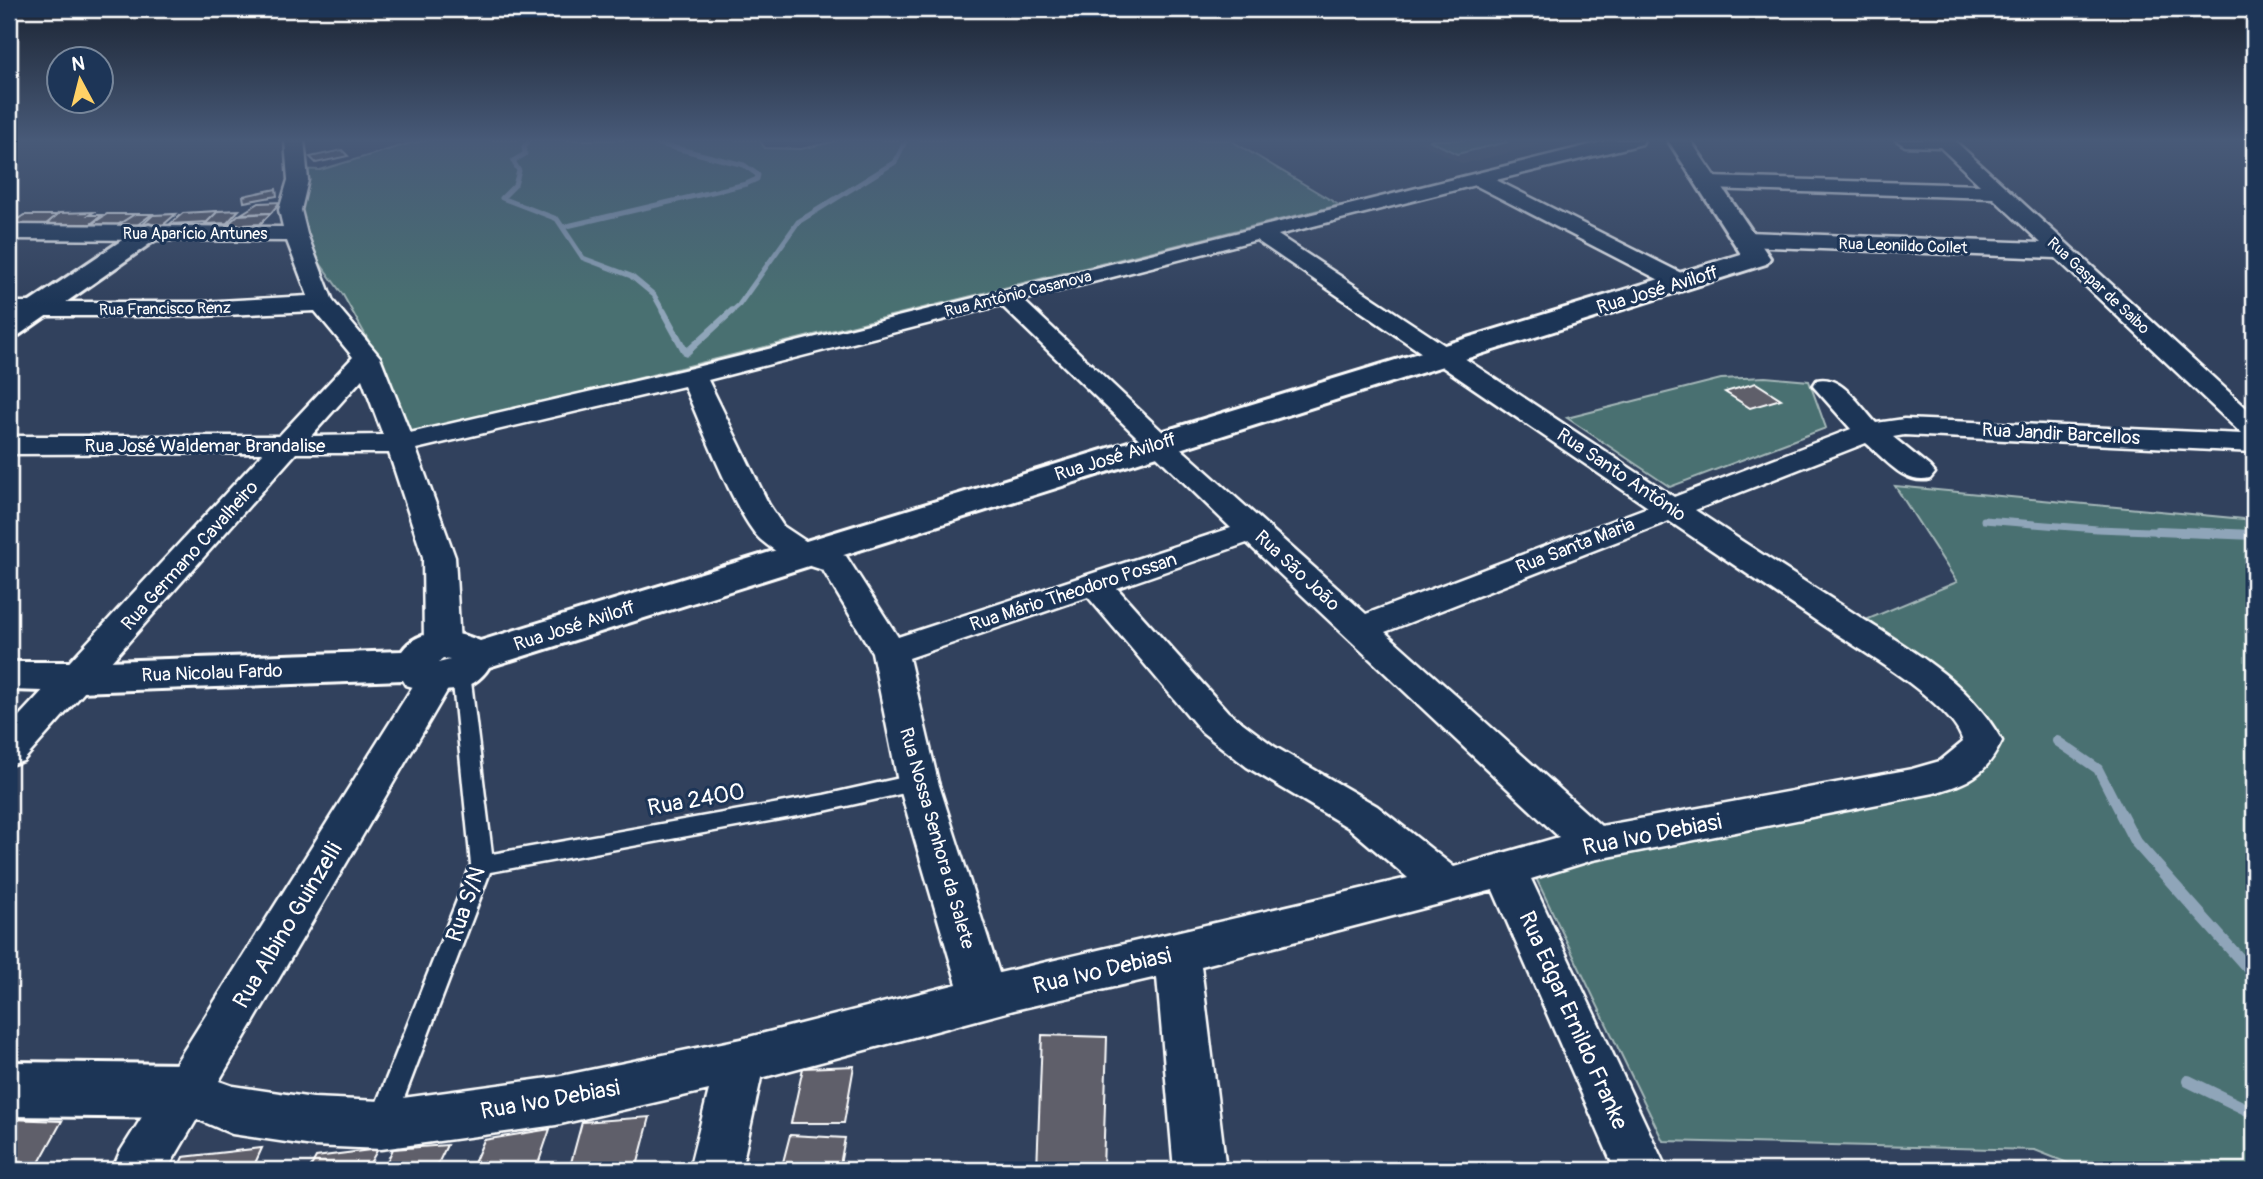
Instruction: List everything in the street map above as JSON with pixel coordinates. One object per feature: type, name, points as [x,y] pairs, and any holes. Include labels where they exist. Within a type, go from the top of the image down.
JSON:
[{"type":"street","points":[[294,195],[290,210],[296,234],[322,303],[367,358],[439,557],[446,664]]},
{"type":"street","name":"Rua Antônio Casanova","points":[[400,444],[693,376],[1407,195]]},
{"type":"street","points":[[1512,195],[1681,282]]},
{"type":"street","points":[[1717,195],[1751,248]]},
{"type":"street","name":"Rua Gaspar de Saibo","points":[[2002,195],[2254,430]]},
{"type":"street","name":"Rua Aparício Antunes","points":[[9,232],[296,234]]},
{"type":"street","points":[[9,329],[149,233]]},
{"type":"street","name":"Rua Santo Antônio","points":[[1259,233],[1447,355],[1671,508],[1906,663],[1948,697],[1977,726]]},
{"type":"street","name":"Rua José Aviloff","points":[[446,664],[1681,282],[1751,248]]},
{"type":"street","name":"Rua Leonildo Collet","points":[[1751,248],[2061,251]]},
{"type":"street","name":"Rua São João","points":[[1005,296],[1157,442],[1593,844]]},
{"type":"street","name":"Rua Francisco Renz","points":[[9,309],[202,309],[322,303]]},
{"type":"street","name":"Rua Germano Cavalheiro","points":[[9,751],[367,358]]},
{"type":"street","name":"Rua Nossa Senhora da Salete","points":[[693,376],[754,505],[771,532],[802,553],[835,563],[890,652],[919,782],[984,998]]},
{"type":"street","points":[[1826,386],[1869,432],[1920,473]]},
{"type":"street","name":"Rua Jandir Barcellos","points":[[1869,432],[1904,427],[2254,443]]},
{"type":"street","name":"Rua Santa Maria","points":[[1361,629],[1869,432]]},
{"type":"street","name":"Rua José Waldemar Brandalise","points":[[9,445],[400,444]]},
{"type":"street","name":"Rua Mário Theodoro Possan","points":[[890,652],[1255,530]]},
{"type":"street","points":[[1094,584],[1215,722],[1261,757],[1363,817],[1448,886]]},
{"type":"street","name":"Rua Nicolau Fardo","points":[[9,676],[78,677],[446,664]]},
{"type":"street","name":"Rua Albino Guinzelli","points":[[138,1170],[446,664]]},
{"type":"street","name":"Rua Ivo Debiasi","points":[[187,1091],[232,1110],[313,1122],[381,1125],[556,1101],[741,1061],[984,998],[1448,886],[1593,844],[1912,784],[1960,770],[1978,754],[1983,741],[1977,726]]},
{"type":"street","name":"Rua Edgar Ernildo Franke","points":[[1506,870],[1641,1170]]},
{"type":"street","points":[[1177,953],[1200,1170]]},
{"type":"street","points":[[715,1170],[741,1061]]},
{"type":"street","points":[[9,1089],[187,1091]]},
{"type":"lane","name":"Rua S/N","points":[[381,1125],[482,865],[467,709],[446,664]]},
{"type":"lane","name":"Rua 2400","points":[[482,865],[824,803],[919,782]]},
{"type":"green space","points":[[294,195],[1322,195],[1339,205],[409,435],[371,345],[343,295],[296,230]]},
{"type":"green space","points":[[1765,377],[1809,381],[1826,428],[1670,487],[1567,418],[1721,379]]},
{"type":"green space","points":[[1895,486],[2254,520],[2254,1170],[2085,1170],[2035,1150],[1663,1141],[1534,874],[1566,861],[1928,793],[1984,727],[1868,619],[1957,582]]},
{"type":"building","points":[[277,195],[277,196],[244,202],[243,196]]},
{"type":"building","points":[[280,202],[271,213],[241,214],[259,203]]},
{"type":"building","points":[[239,210],[227,223],[205,224],[218,211]]},
{"type":"building","points":[[218,211],[207,222],[170,224],[183,213]]},
{"type":"building","points":[[94,212],[89,215],[102,215],[87,227],[72,228],[75,225],[39,230],[59,213]]},
{"type":"building","points":[[271,213],[260,224],[226,226],[238,215]]},
{"type":"building","points":[[107,214],[135,214],[110,231],[81,231]]},
{"type":"building","points":[[135,214],[152,214],[136,226],[116,226]]},
{"type":"building","points":[[176,214],[163,225],[140,227],[153,215]]},
{"type":"building","points":[[24,215],[57,215],[45,225],[9,225]]},
{"type":"building","points":[[1756,383],[1781,399],[1750,408],[1725,392]]},
{"type":"building","points":[[1042,1035],[1107,1037],[1103,1170],[1037,1170]]},
{"type":"building","points":[[854,1066],[844,1123],[791,1123],[803,1068]]},
{"type":"building","points":[[650,1117],[636,1170],[569,1170],[582,1122]]},
{"type":"building","points":[[9,1119],[62,1121],[35,1170],[9,1170]]},
{"type":"building","points":[[550,1129],[536,1170],[471,1170],[484,1140]]},
{"type":"building","points":[[790,1135],[845,1138],[839,1170],[781,1170]]},
{"type":"building","points":[[447,1145],[435,1170],[383,1170],[393,1149]]},
{"type":"building","points":[[262,1148],[252,1170],[177,1170],[183,1157]]},
{"type":"building","points":[[378,1149],[366,1170],[309,1170],[316,1157]]},
{"type":"waterway","points":[[505,195],[502,198],[557,219],[583,258],[631,276],[654,295],[664,313]]},
{"type":"waterway","points":[[563,227],[699,195]]},
{"type":"waterway","points":[[730,313],[739,305],[798,222],[842,195]]},
{"type":"waterway","points":[[663,311],[686,353],[732,311]]},
{"type":"waterway","points":[[1984,520],[2097,529],[2203,533]]},
{"type":"waterway","points":[[2158,531],[2254,535]]},
{"type":"waterway","points":[[2057,741],[2098,769],[2122,816]]},
{"type":"waterway","points":[[2121,814],[2135,841],[2254,975]]},
{"type":"waterway","points":[[2188,1081],[2254,1113]]}]
